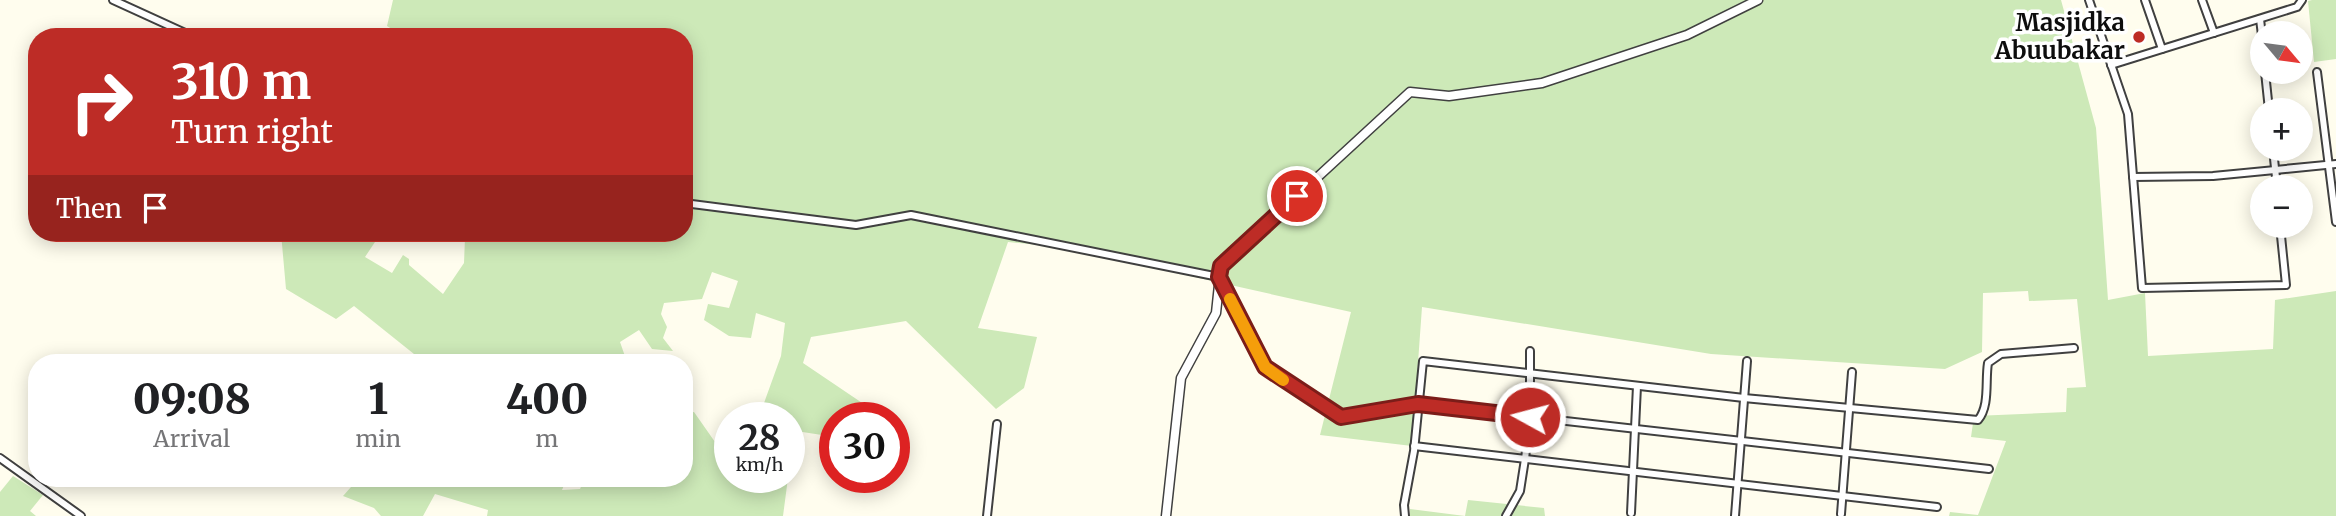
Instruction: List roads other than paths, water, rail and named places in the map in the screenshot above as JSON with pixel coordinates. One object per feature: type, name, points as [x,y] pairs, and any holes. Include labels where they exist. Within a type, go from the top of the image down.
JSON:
[{"type":"street","points":[[113,0],[174,28]]},
{"type":"street","points":[[1166,516],[1181,378],[1216,313],[1221,266],[1410,92],[1449,96],[1542,83],[1687,35],[1758,0]]},
{"type":"street","points":[[2089,0],[2128,114],[2142,288],[2286,285],[2281,238]]},
{"type":"street","points":[[2145,0],[2162,50]]},
{"type":"street","points":[[2202,0],[2214,33]]},
{"type":"street","points":[[2111,65],[2297,8],[2302,0]]},
{"type":"street","points":[[2317,72],[2332,164],[2336,222]]},
{"type":"street","points":[[2274,161],[2276,175]]},
{"type":"street","points":[[2133,177],[2213,176],[2332,164]]},
{"type":"street","points":[[693,204],[856,225],[911,215],[1219,277]]},
{"type":"street","points":[[1219,277],[1265,367],[1341,417],[1418,404],[1989,469]]},
{"type":"street","points":[[1405,516],[1404,505],[1415,446],[1423,361],[1744,398],[1978,420],[1985,405],[1988,363],[2001,354],[2074,348]]},
{"type":"street","points":[[1506,516],[1520,491],[1525,459],[1530,417],[1530,351]]},
{"type":"street","points":[[1735,516],[1747,361]]},
{"type":"street","points":[[1841,514],[1852,372]]},
{"type":"street","points":[[1632,513],[1637,386]]},
{"type":"street","points":[[987,516],[996,424]]},
{"type":"street","points":[[1415,446],[1937,507]]},
{"type":"street","points":[[0,458],[28,478]]},
{"type":"street","points":[[40,487],[81,516]]},
{"type":"place","name":"Masjidka Abuubakar","points":[[2139,37]]}]
